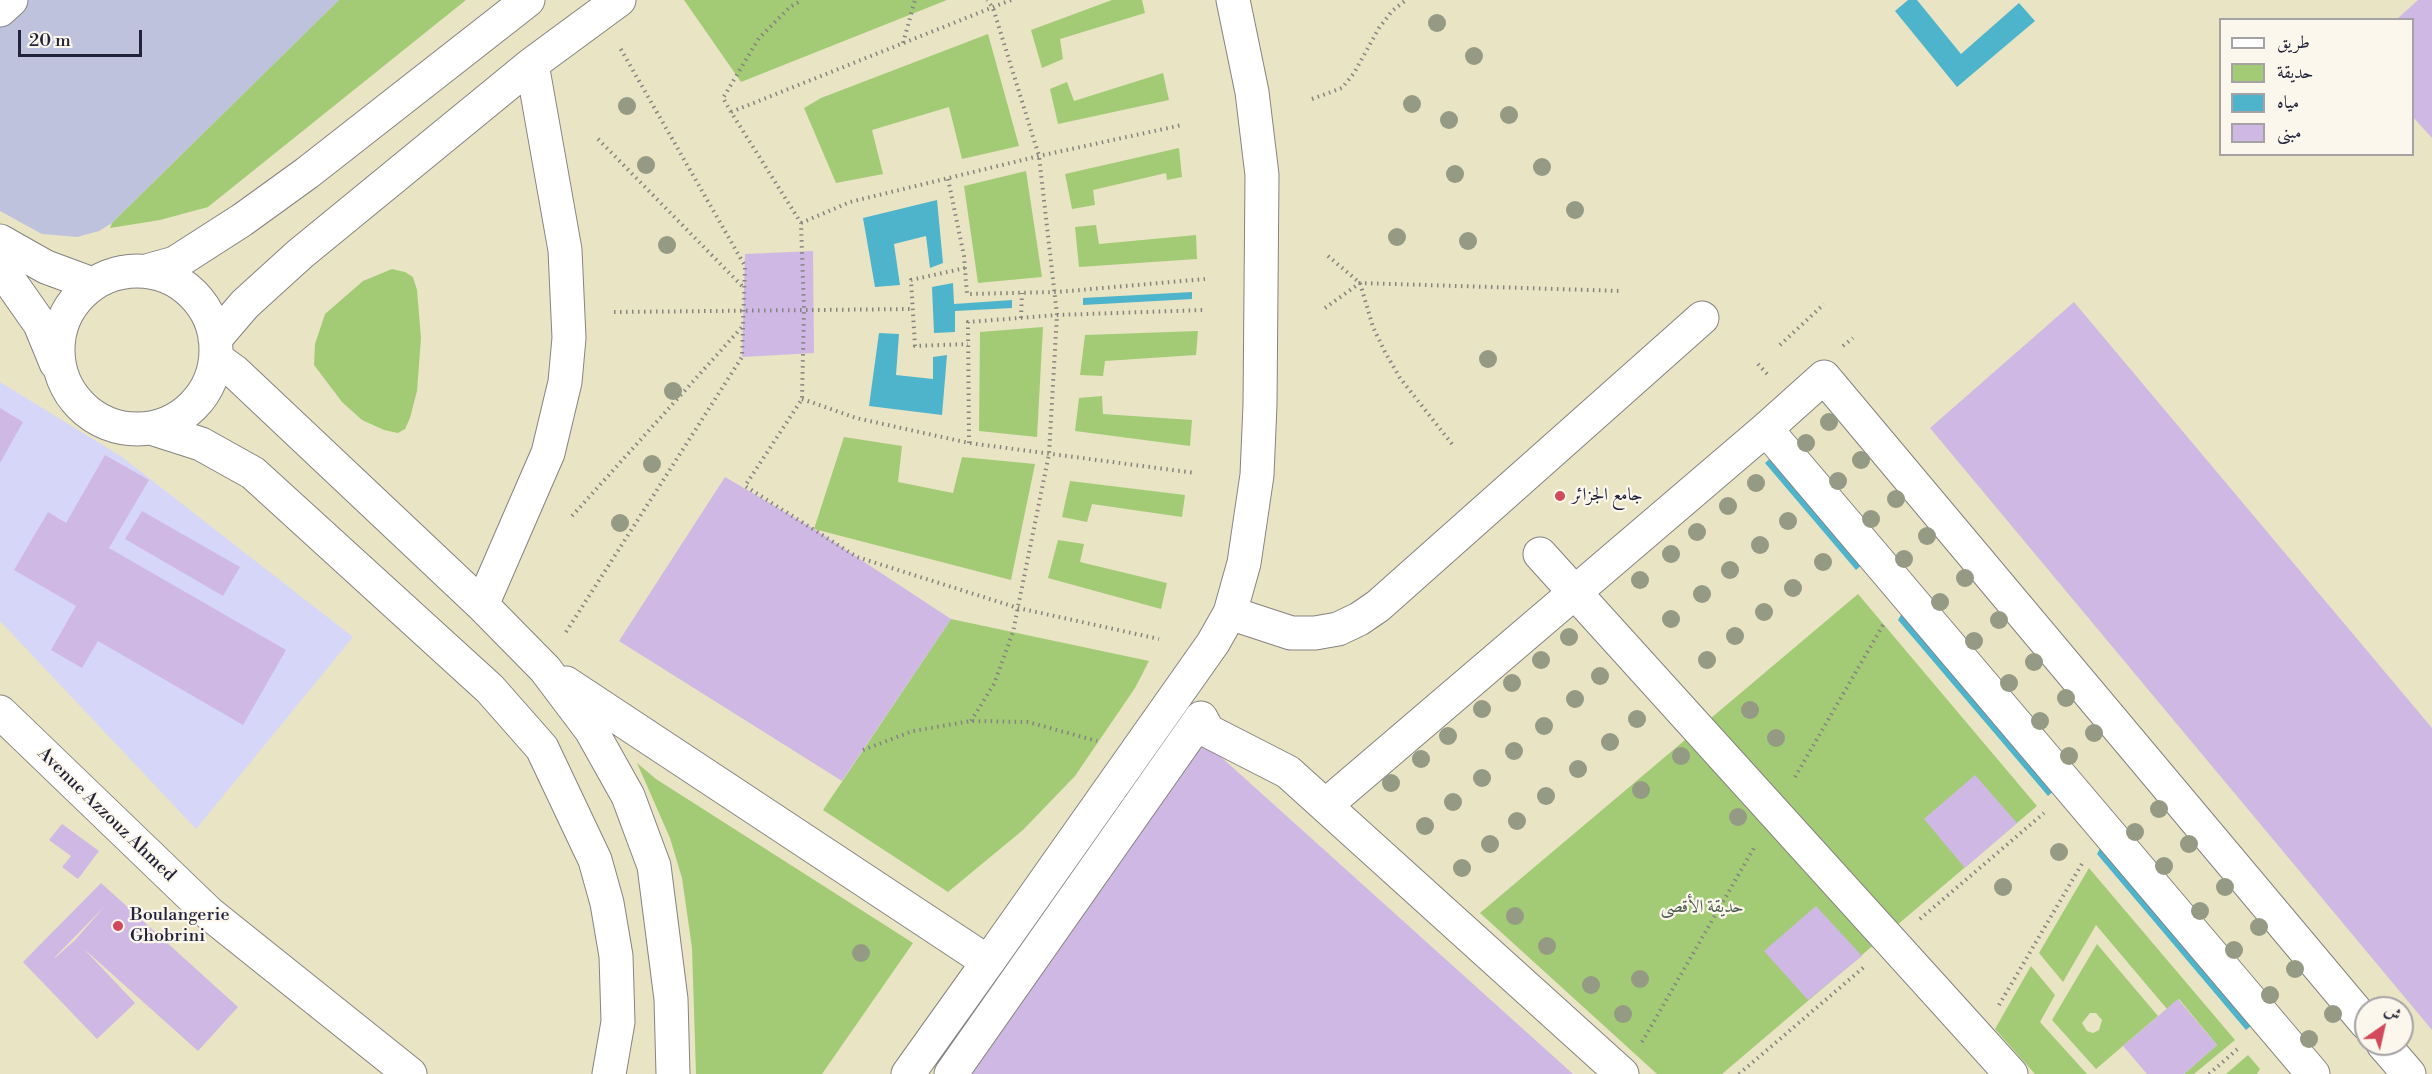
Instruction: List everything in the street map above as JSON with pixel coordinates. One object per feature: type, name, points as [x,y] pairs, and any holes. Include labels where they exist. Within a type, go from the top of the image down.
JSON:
[{"type":"street","points":[[0,10],[11,0]]},
{"type":"street","points":[[63,380],[57,354],[61,327],[72,303],[92,284],[112,275],[150,270],[176,262],[242,220],[307,173],[528,0]]},
{"type":"street","points":[[151,428],[173,420],[192,406],[206,388],[216,349],[245,304],[300,254],[532,64],[619,0]]},
{"type":"street","points":[[908,1074],[1214,643],[1230,613],[1244,563],[1257,475],[1263,268],[1262,174],[1252,92],[1233,0]]},
{"type":"street","points":[[482,605],[548,453],[565,382],[569,338],[565,250],[532,64]]},
{"type":"street","points":[[0,241],[46,267],[92,284]]},
{"type":"street","points":[[0,267],[40,324],[63,380],[78,403],[99,419],[124,428],[151,428],[201,444],[253,473],[490,689],[542,748],[595,860],[607,903],[616,956],[618,1022],[609,1074]]},
{"type":"street","points":[[150,270],[177,282],[195,297],[208,316],[216,349],[235,372],[482,605],[545,669],[591,730],[628,796],[654,866],[671,999],[673,1074]]},
{"type":"street","points":[[1230,613],[1292,633],[1315,633],[1338,629],[1359,619],[1378,606],[1702,318]]},
{"type":"street","points":[[1326,805],[1766,429],[1824,376],[2354,1009]]},
{"type":"street","points":[[1766,429],[2313,1074]]},
{"type":"street","points":[[1540,554],[2011,1074]]},
{"type":"street","points":[[545,669],[988,962]]},
{"type":"street","name":"Avenue Azzouz Ahmed","points":[[0,712],[210,914],[410,1074]]},
{"type":"street","points":[[951,1074],[1201,718],[1208,731],[1288,772],[1623,1074]]},
{"type":"street","points":[[2394,1056],[2409,1074]]},
{"type":"path","points":[[802,0],[790,7],[759,38],[723,98],[801,223],[804,309],[802,399],[745,486],[857,557],[1018,608],[1159,639]]},
{"type":"path","points":[[903,44],[915,0]]},
{"type":"path","points":[[971,722],[994,684],[1013,632],[1048,454],[1057,315],[1057,292],[1039,156],[993,8],[987,0]]},
{"type":"path","points":[[731,112],[1011,0]]},
{"type":"path","points":[[1312,99],[1342,88],[1354,73],[1379,28],[1392,11],[1406,0]]},
{"type":"path","points":[[566,632],[742,357],[745,266],[617,42]]},
{"type":"path","points":[[801,223],[850,202],[1039,156],[1182,125]]},
{"type":"path","points":[[598,139],[744,289]]},
{"type":"path","points":[[948,179],[965,268],[967,294],[1057,292],[1205,279]]},
{"type":"path","points":[[1328,256],[1360,283],[1373,327],[1384,352],[1400,378],[1452,444]]},
{"type":"path","points":[[965,268],[911,280],[915,346],[968,344]]},
{"type":"path","points":[[1325,308],[1360,283],[1622,291]]},
{"type":"path","points":[[1021,318],[1022,293]]},
{"type":"path","points":[[1780,345],[1824,304]]},
{"type":"path","points":[[614,312],[913,309]]},
{"type":"path","points":[[969,443],[968,322],[1057,315],[1204,310]]},
{"type":"path","points":[[572,516],[743,326]]},
{"type":"path","points":[[802,399],[856,418],[969,443],[1195,473]]},
{"type":"path","points":[[863,750],[913,731],[971,722],[1028,722],[1062,729],[1100,742]]},
{"type":"path","points":[[1739,1074],[2072,789]]},
{"type":"path","points":[[1979,1039],[2103,827]]},
{"type":"shaded area","points":[[0,0],[339,0],[112,223],[99,231],[77,237],[42,234],[0,211]]},
{"type":"shaded area","points":[[0,382],[122,457],[353,637],[196,829],[0,621]]},
{"type":"green space","points":[[339,0],[466,0],[208,207],[160,220],[110,228],[112,223]]},
{"type":"green space","points":[[684,0],[947,0],[741,82]]},
{"type":"green space","points":[[1112,0],[1142,0],[1145,13],[1060,39],[1063,59],[1042,68],[1031,30]]},
{"type":"green space","points":[[988,34],[1019,146],[962,159],[949,107],[872,130],[883,174],[836,183],[804,108],[821,98]]},
{"type":"green space","points":[[1163,73],[1169,100],[1058,124],[1050,89],[1067,82],[1074,101]]},
{"type":"green space","points":[[1179,148],[1182,177],[1167,180],[1166,173],[1093,190],[1095,205],[1072,209],[1065,174]]},
{"type":"green space","points":[[1026,171],[1042,277],[978,283],[964,186]]},
{"type":"green space","points":[[1096,225],[1099,244],[1196,235],[1197,259],[1079,267],[1075,227]]},
{"type":"green space","points":[[392,269],[405,272],[413,277],[417,290],[421,338],[417,391],[410,418],[405,429],[398,433],[384,430],[362,420],[342,402],[314,365],[315,344],[325,314],[363,281]]},
{"type":"green space","points":[[1043,327],[1037,437],[979,431],[980,332]]},
{"type":"green space","points":[[1198,331],[1196,355],[1105,361],[1103,376],[1080,375],[1085,335]]},
{"type":"green space","points":[[1102,396],[1103,414],[1192,420],[1190,446],[1075,431],[1079,398]]},
{"type":"green space","points":[[844,437],[902,446],[898,482],[953,493],[962,457],[1035,464],[1011,580],[814,529]]},
{"type":"green space","points":[[1070,481],[1185,495],[1182,517],[1092,504],[1087,522],[1062,517]]},
{"type":"green space","points":[[1058,540],[1084,544],[1080,562],[1167,583],[1161,609],[1048,578]]},
{"type":"green space","name":"حديقة الأقصى","points":[[1858,594],[2037,806],[1722,1074],[1657,1074],[1480,913]]},
{"type":"green space","points":[[951,619],[1149,661],[1135,688],[1075,776],[1023,830],[948,892],[823,810]]},
{"type":"green space","points":[[637,763],[656,779],[913,943],[822,1074],[696,1074],[692,948],[682,878],[670,838]]},
{"type":"green space","points":[[2089,868],[2235,1040],[2194,1074],[2184,1074],[2217,1045],[2179,999],[2167,1009],[2096,925],[2063,982],[2039,953]]},
{"type":"green space","points":[[2097,944],[2158,1016],[2096,1069],[2052,1020]],"holes":[[[2090,1013],[2096,1013],[2102,1020],[2099,1030],[2093,1033],[2087,1031],[2082,1023]]]},
{"type":"green space","points":[[2031,966],[2055,995],[2040,1022],[2087,1074],[2035,1074],[1995,1029]]},
{"type":"green space","points":[[2248,1055],[2260,1069],[2257,1074],[2226,1074]]},
{"type":"water","points":[[1908,0],[1917,0],[1961,54],[2019,3],[2035,21],[1957,87],[1895,11]]},
{"type":"water","points":[[937,200],[943,263],[930,268],[926,236],[894,244],[900,285],[875,287],[863,218]]},
{"type":"water","points":[[953,283],[954,304],[1012,300],[1012,308],[955,311],[955,332],[934,333],[932,287]]},
{"type":"water","points":[[1192,292],[1192,299],[1083,305],[1083,298]]},
{"type":"water","points":[[879,333],[899,334],[896,375],[933,379],[933,357],[947,355],[942,415],[869,406]]},
{"type":"water","points":[[1776,453],[1867,560],[1856,570],[1765,463]]},
{"type":"water","points":[[1906,607],[2059,786],[2048,796],[1898,620]]},
{"type":"water","points":[[2104,841],[2258,1020],[2246,1030],[2097,854]]},
{"type":"building","points":[[2418,0],[2432,0],[2432,138],[2414,118],[2414,18],[2398,18]]},
{"type":"building","points":[[813,251],[814,353],[742,357],[745,254]]},
{"type":"building","points":[[2074,302],[2432,728],[2432,1030],[2414,1008],[2414,996],[2404,996],[1930,428]]},
{"type":"building","points":[[0,408],[23,422],[0,463]]},
{"type":"building","points":[[105,455],[149,480],[109,548],[286,650],[243,725],[98,641],[82,668],[51,650],[76,606],[14,570],[48,512],[66,523]]},
{"type":"building","points":[[725,477],[814,529],[951,619],[842,781],[619,641]]},
{"type":"building","points":[[142,511],[240,567],[223,596],[125,539]]},
{"type":"building","points":[[1200,738],[1301,829],[1573,1074],[972,1074]]},
{"type":"building","points":[[1975,775],[2017,823],[1965,868],[1924,819]]},
{"type":"building","points":[[62,824],[99,851],[78,879],[62,867],[71,856],[49,840]]},
{"type":"building","points":[[101,883],[238,1007],[198,1051],[83,948],[135,1003],[97,1039],[23,962]],"holes":[[[105,906],[75,940],[55,958]]]},
{"type":"building","points":[[1816,906],[1862,956],[1808,1000],[1764,951]]},
{"type":"building","points":[[2178,999],[2217,1045],[2184,1074],[2147,1074],[2123,1046]]},
{"type":"place","name":"جامع الجزائر","points":[[1560,496]]},
{"type":"place","name":"Boulangerie Ghobrini","points":[[118,926]]}]
